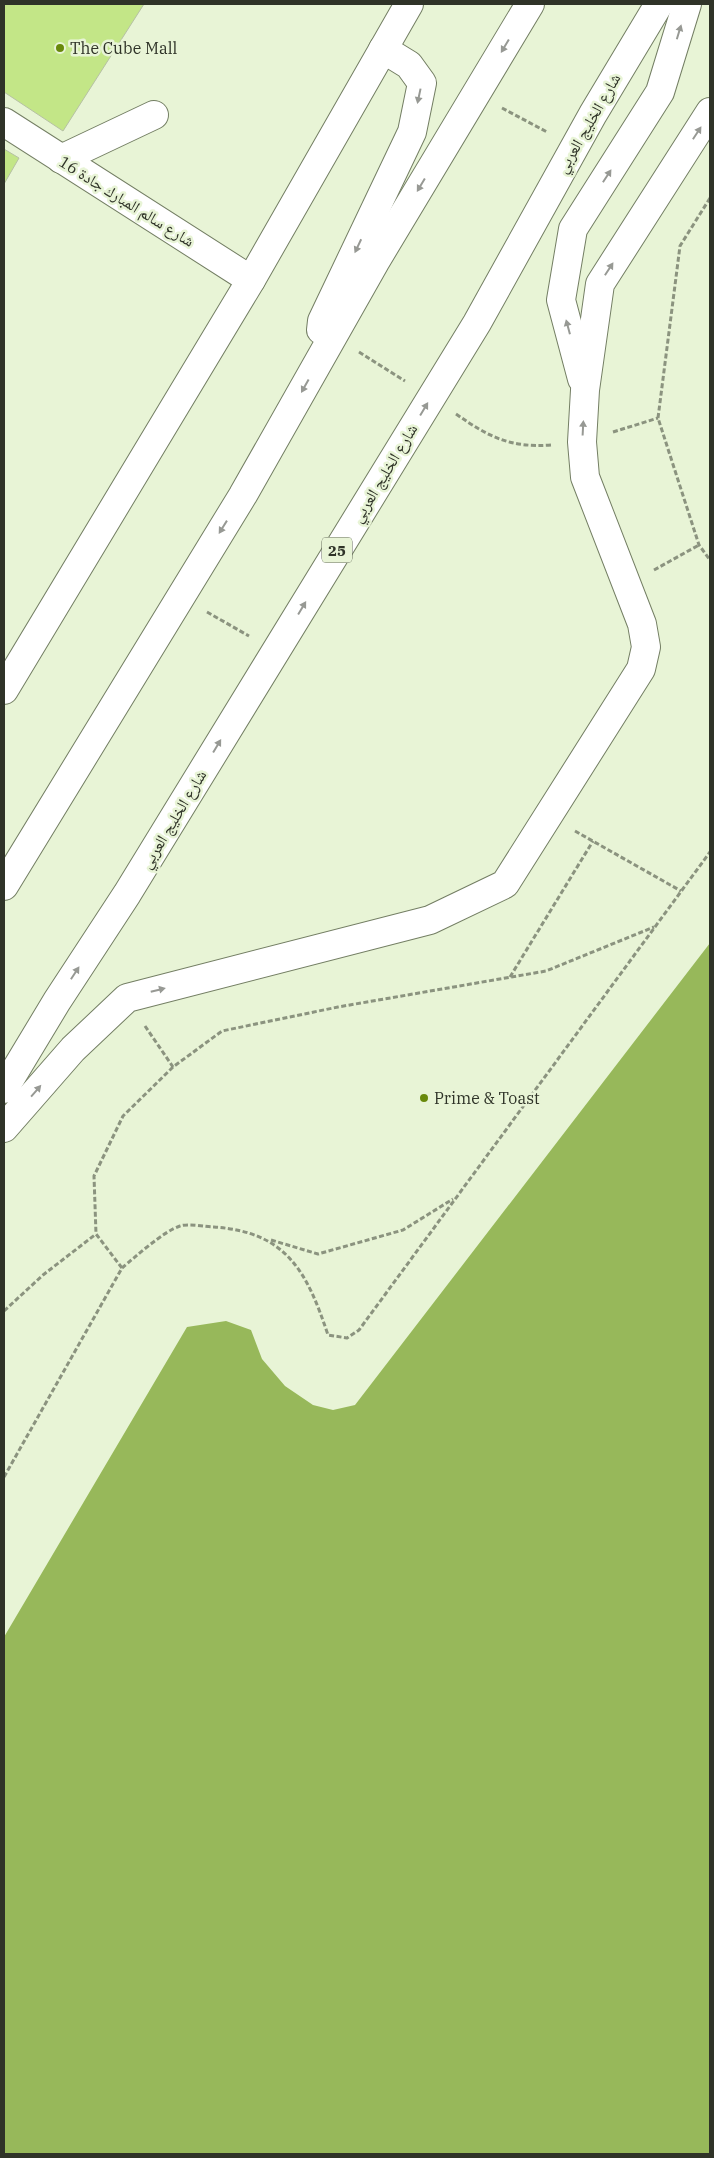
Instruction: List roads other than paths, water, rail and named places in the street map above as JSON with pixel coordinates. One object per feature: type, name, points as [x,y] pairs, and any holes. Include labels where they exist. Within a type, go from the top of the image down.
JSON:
[{"type":"main road","points":[[4,690],[251,280],[409,4]]},
{"type":"main road","points":[[4,886],[243,495],[375,262],[530,4]]},
{"type":"main road","name":"شارع الخليج العربي","points":[[4,1089],[57,1001],[127,894],[477,323],[574,147],[659,4]]},
{"type":"main road","points":[[585,390],[560,300],[573,229],[660,92],[687,4]]},
{"type":"main road","points":[[318,362],[322,321],[412,132],[422,83],[409,65],[383,49]]},
{"type":"main road","points":[[4,1128],[73,1050],[127,998],[430,920],[505,884],[641,669],[646,647],[642,624],[610,546],[585,477],[582,442],[585,390],[600,284],[710,112]]},
{"type":"main road","points":[[61,159],[154,114]]},
{"type":"main road","name":"شارع سالم المبارك جادة 16","points":[[4,122],[251,280]]},
{"type":"main road","points":[[4,1072],[57,1001]]},
{"type":"place","name":"The Cube Mall","points":[[60,48]]},
{"type":"place","name":"Prime & Toast","points":[[424,1098]]}]
